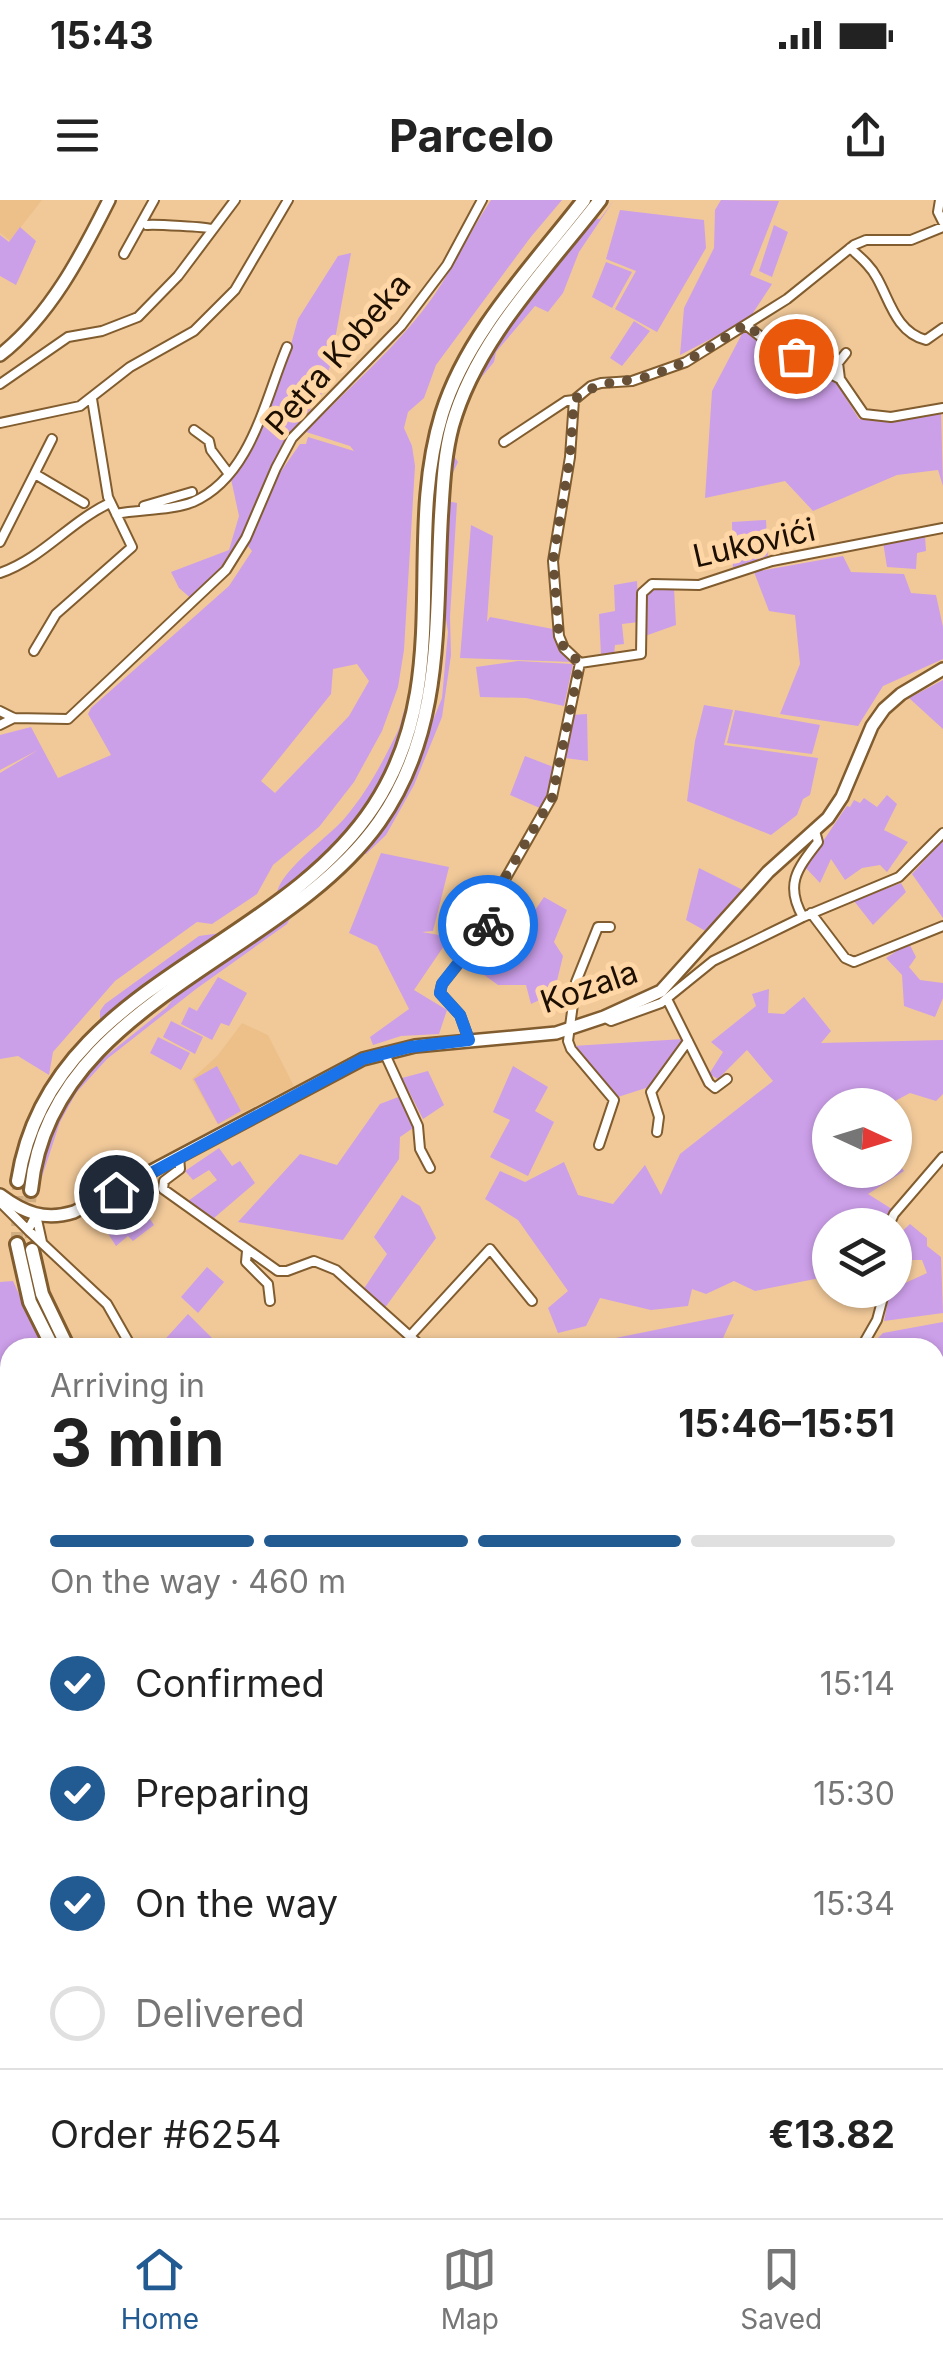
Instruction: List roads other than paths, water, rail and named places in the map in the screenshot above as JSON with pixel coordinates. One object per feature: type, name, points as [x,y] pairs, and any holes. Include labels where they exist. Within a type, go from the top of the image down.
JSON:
[{"type":"highway","points":[[18,1181],[24,1150],[40,1108],[57,1078],[90,1038],[314,872],[351,836],[382,794],[404,748],[418,696],[430,479],[442,414],[476,343],[584,200]]},
{"type":"highway","points":[[31,1190],[34,1166],[48,1124],[84,1065],[134,1019],[326,878],[365,840],[398,791],[420,739],[432,684],[444,476],[457,410],[489,346],[600,200]]},
{"type":"highway","points":[[39,1242],[48,1310],[63,1338]]},
{"type":"highway","points":[[17,1244],[30,1302],[47,1338]]},
{"type":"main road","points":[[0,355],[22,335],[59,289],[109,200]]},
{"type":"main road","name":"Kozala","points":[[0,1199],[36,1215],[60,1216],[82,1209],[363,1059],[384,1052],[469,1040],[570,1030],[642,1002],[666,987],[756,885],[815,831],[842,797],[877,717],[901,694],[943,669]]},
{"type":"street","points":[[124,254],[154,200]]},
{"type":"street","points":[[0,384],[68,336],[102,332],[138,317],[178,276],[234,200]]},
{"type":"street","points":[[0,424],[80,406],[112,378],[194,331],[225,303],[288,200]]},
{"type":"street","name":"Petra Kobeka","points":[[0,712],[14,718],[68,719],[226,570],[246,538],[292,438],[408,318],[447,265],[482,200]]},
{"type":"street","points":[[504,442],[591,386],[632,381],[677,366],[809,283],[850,248],[866,240],[911,240],[943,224],[936,200]]},
{"type":"street","points":[[147,225],[212,229]]},
{"type":"street","points":[[850,248],[875,274],[896,317],[917,337],[926,340],[943,328]]},
{"type":"street","points":[[746,324],[765,340],[840,379]]},
{"type":"street","points":[[116,514],[193,502],[230,474],[261,418],[287,347]]},
{"type":"street","points":[[846,353],[838,363],[840,379],[860,411],[868,416],[908,415],[943,408]]},
{"type":"street","points":[[34,651],[56,614],[132,546],[110,503],[92,399]]},
{"type":"street","points":[[469,1040],[460,1015],[440,993],[442,984],[487,928],[501,900],[502,883],[552,798],[580,663],[564,648],[559,636],[553,560],[570,457],[574,400]]},
{"type":"street","points":[[194,430],[209,441],[211,450],[230,474]]},
{"type":"street","points":[[0,542],[52,439]]},
{"type":"street","points":[[35,474],[84,503]]},
{"type":"street","points":[[138,510],[192,492]]},
{"type":"street","points":[[0,574],[25,564],[79,519],[110,503]]},
{"type":"street","name":"Lukovići","points":[[580,663],[641,654],[642,593],[652,584],[699,585],[772,561],[943,528]]},
{"type":"street","name":"Petra Kobeka","points":[[0,725],[14,718]]},
{"type":"street","name":"Kozala","points":[[807,915],[795,901],[794,890],[797,868],[818,842],[815,831]]},
{"type":"street","points":[[604,1017],[617,1019],[667,999],[704,966],[807,915],[899,877],[943,832]]},
{"type":"street","points":[[807,915],[845,958],[854,962],[943,926]]},
{"type":"street","points":[[599,1145],[614,1100],[571,1049],[570,1030],[572,1002],[582,964],[598,928],[610,927]]},
{"type":"street","points":[[667,999],[709,1083],[714,1088],[727,1079]]},
{"type":"street","points":[[657,1132],[659,1117],[651,1092],[688,1041]]},
{"type":"street","points":[[384,1052],[418,1126],[420,1149],[430,1168]]},
{"type":"street","points":[[179,1157],[180,1168],[164,1181],[163,1189],[278,1270],[287,1271],[314,1261],[324,1263],[415,1338]]},
{"type":"street","points":[[902,1208],[943,1158]]},
{"type":"street","points":[[0,1199],[39,1242],[107,1304],[126,1338]]},
{"type":"street","points":[[36,1215],[39,1242]]},
{"type":"street","points":[[28,1230],[36,1215]]},
{"type":"street","points":[[39,1242],[60,1216]]},
{"type":"street","points":[[412,1335],[490,1248],[532,1302]]},
{"type":"street","points":[[247,1251],[246,1262],[268,1284],[270,1301]]},
{"type":"street","points":[[867,1338],[880,1308]]},
{"type":"tunnel","points":[[17,1244],[18,1181]]},
{"type":"tunnel","points":[[31,1190],[32,1250]]}]
